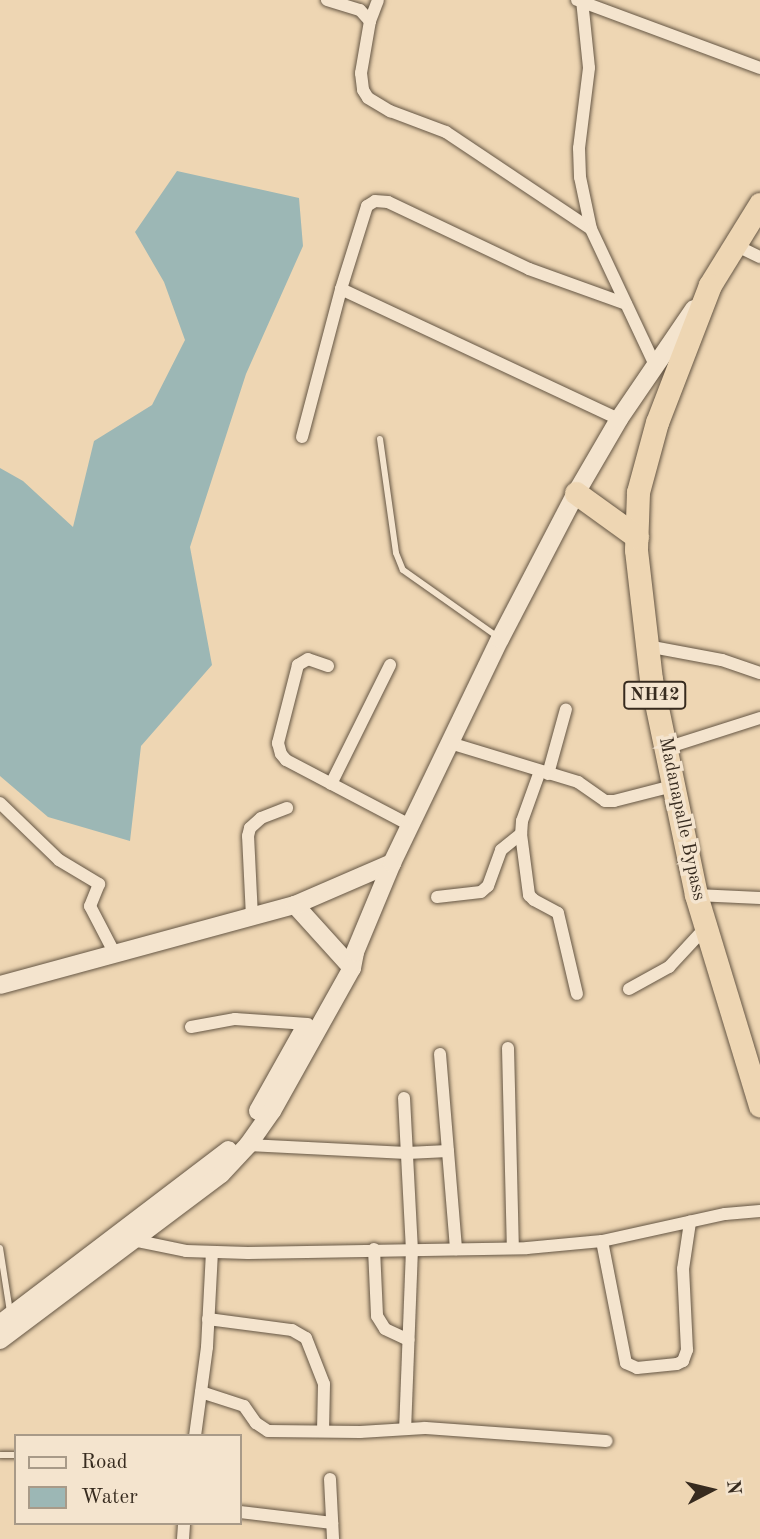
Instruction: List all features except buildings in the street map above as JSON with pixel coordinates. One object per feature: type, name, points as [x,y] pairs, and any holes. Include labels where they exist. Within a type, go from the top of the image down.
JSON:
[{"type":"highway","name":"NH42","points":[[710,285],[760,204]]},
{"type":"highway","name":"Madanapalle Bypass","points":[[710,285],[657,422],[638,492],[639,593],[673,786],[696,895],[759,1096]]},
{"type":"highway","points":[[576,493],[637,537]]},
{"type":"street","points":[[327,0],[359,10],[370,21]]},
{"type":"street","points":[[378,0],[370,21],[361,73],[361,83],[368,98],[390,111],[446,132],[591,229]]},
{"type":"street","points":[[656,366],[591,229],[579,167],[589,68],[580,1],[760,68]]},
{"type":"street","points":[[302,437],[341,289],[367,206],[381,201],[529,269],[626,304]]},
{"type":"street","points":[[735,245],[760,257]]},
{"type":"street","points":[[5,1321],[221,1174],[248,1145],[292,1078],[500,639],[576,493],[619,419],[710,285]]},
{"type":"street","points":[[341,289],[619,419]]},
{"type":"street","points":[[647,646],[722,660],[760,673]]},
{"type":"street","points":[[328,666],[308,659],[298,665],[278,743],[286,760],[410,825]]},
{"type":"street","points":[[331,784],[390,665]]},
{"type":"street","points":[[566,709],[544,773],[522,821],[521,834],[529,895],[558,913],[577,994]]},
{"type":"street","points":[[666,748],[760,718]]},
{"type":"street","points":[[450,743],[578,782],[605,801],[614,802],[673,786]]},
{"type":"street","points":[[0,803],[59,860],[99,884],[90,906],[116,956]]},
{"type":"street","points":[[252,917],[248,836],[250,828],[261,818],[287,808]]},
{"type":"street","points":[[436,897],[481,892],[488,886],[501,850],[521,834]]},
{"type":"street","points":[[0,985],[116,956],[295,905],[392,863]]},
{"type":"street","points":[[696,895],[760,898]]},
{"type":"street","points":[[295,905],[350,960]]},
{"type":"street","points":[[629,989],[669,967],[706,927]]},
{"type":"street","points":[[0,1340],[126,1239],[229,1149],[255,1116],[308,1024],[350,960]]},
{"type":"street","points":[[191,1027],[235,1019],[308,1024]]},
{"type":"street","points":[[508,1048],[513,1248]]},
{"type":"street","points":[[440,1054],[456,1248]]},
{"type":"street","points":[[404,1098],[412,1249],[405,1429]]},
{"type":"street","points":[[248,1145],[407,1153],[448,1151]]},
{"type":"street","points":[[126,1239],[186,1251],[212,1252],[513,1248],[602,1241],[726,1214],[760,1211]]},
{"type":"street","points":[[602,1241],[626,1363],[637,1368],[677,1364],[682,1361],[687,1350],[683,1269],[690,1222]]},
{"type":"street","points":[[374,1250],[377,1316],[381,1325],[409,1340]]},
{"type":"street","points":[[195,1434],[208,1319],[212,1252]]},
{"type":"street","points":[[208,1319],[292,1330],[306,1338],[324,1384],[326,1400],[323,1430]]},
{"type":"street","points":[[201,1392],[244,1406],[256,1423],[268,1431],[405,1429],[505,1432],[607,1441]]},
{"type":"street","points":[[330,1479],[333,1539]]},
{"type":"street","points":[[242,1512],[332,1523]]},
{"type":"lane","points":[[380,439],[396,553],[403,570],[500,639]]},
{"type":"lane","points":[[0,1248],[5,1321]]},
{"type":"water","points":[[177,171],[299,198],[303,246],[246,374],[190,547],[212,665],[141,746],[130,841],[48,817],[0,776],[0,468],[23,481],[73,527],[94,441],[152,405],[185,340],[164,282],[135,232]]}]
